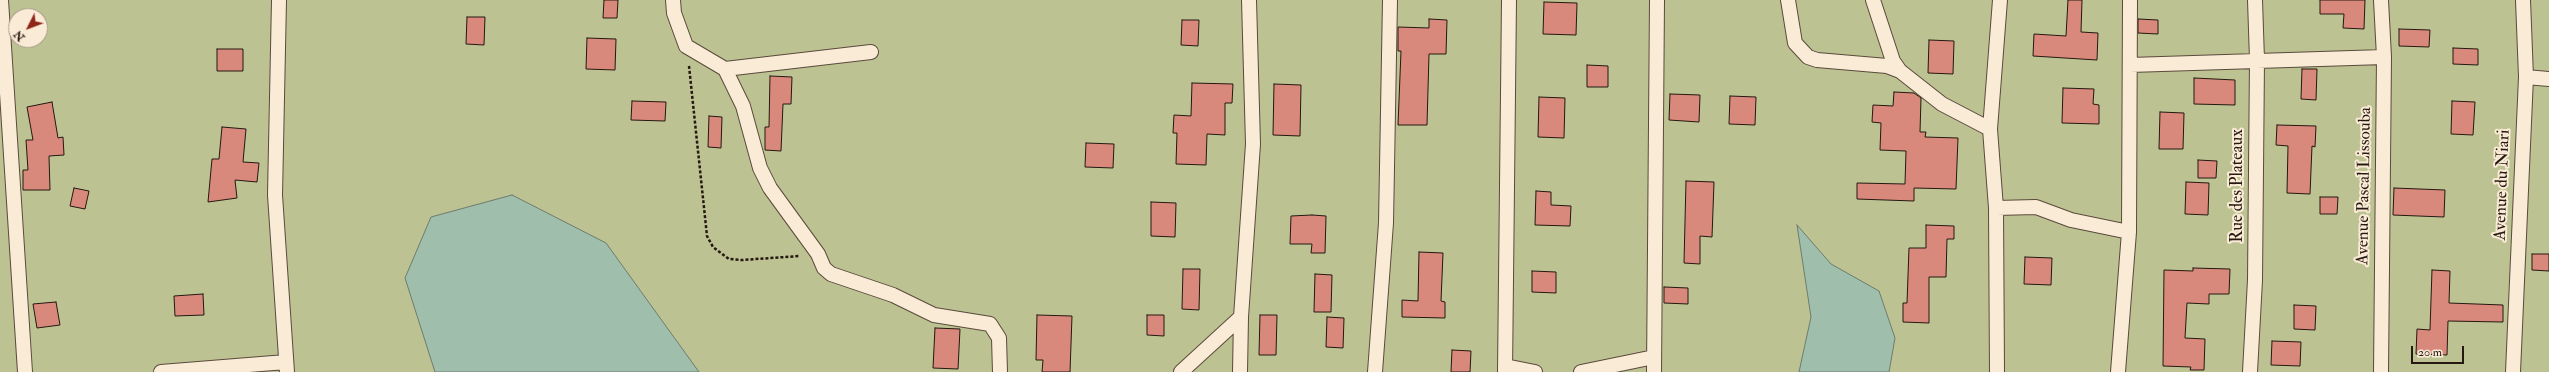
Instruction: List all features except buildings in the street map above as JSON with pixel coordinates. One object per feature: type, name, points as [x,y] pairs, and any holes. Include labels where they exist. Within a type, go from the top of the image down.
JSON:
[{"type":"street","points":[[1,0],[4,81],[25,372]]},
{"type":"street","points":[[161,372],[287,367],[275,195],[279,0]]},
{"type":"street","points":[[673,0],[674,13],[686,46],[725,69],[744,106],[760,168],[770,188],[818,254],[824,268],[831,274],[893,295],[934,315],[990,324],[999,338],[1000,372]]},
{"type":"street","points":[[1240,372],[1241,317],[1253,144],[1250,0]]},
{"type":"street","points":[[1375,372],[1386,223],[1390,0]]},
{"type":"street","points":[[1509,0],[1505,369],[1534,372]]},
{"type":"street","points":[[1654,372],[1657,0]]},
{"type":"street","points":[[1788,0],[1795,43],[1808,57],[1817,60],[1887,66],[1900,70]]},
{"type":"street","points":[[1874,0],[1893,61],[1900,70],[1942,104],[1990,129]]},
{"type":"street","points":[[1997,372],[1996,208],[1990,129],[2000,0]]},
{"type":"street","points":[[2118,372],[2129,232],[2130,0]]},
{"type":"street","name":"Rue des Plateaux","points":[[2250,372],[2255,280],[2257,60],[2254,0]]},
{"type":"street","name":"Avenue Pascal Lissouba","points":[[2381,0],[2384,58],[2381,372]]},
{"type":"street","name":"Avenue du Niari","points":[[2513,372],[2526,77],[2523,0]]},
{"type":"street","points":[[725,69],[871,52]]},
{"type":"street","points":[[2130,65],[2257,60],[2384,58]]},
{"type":"street","points":[[2526,77],[2549,79]]},
{"type":"street","points":[[1996,208],[2036,208],[2071,220],[2129,232]]},
{"type":"street","points":[[1181,372],[1241,317]]},
{"type":"street","points":[[1581,372],[1654,357]]},
{"type":"path","points":[[686,46],[707,236],[713,247],[729,259],[742,260],[818,254]]},
{"type":"shaded area","points":[[0,0],[2549,0],[2549,372],[0,372]]},
{"type":"shaded area","points":[[512,195],[606,243],[699,372],[435,372],[405,278],[431,217]]},
{"type":"shaded area","points":[[1797,225],[1831,264],[1879,291],[1895,338],[1889,372],[1799,372],[1811,317]]}]
